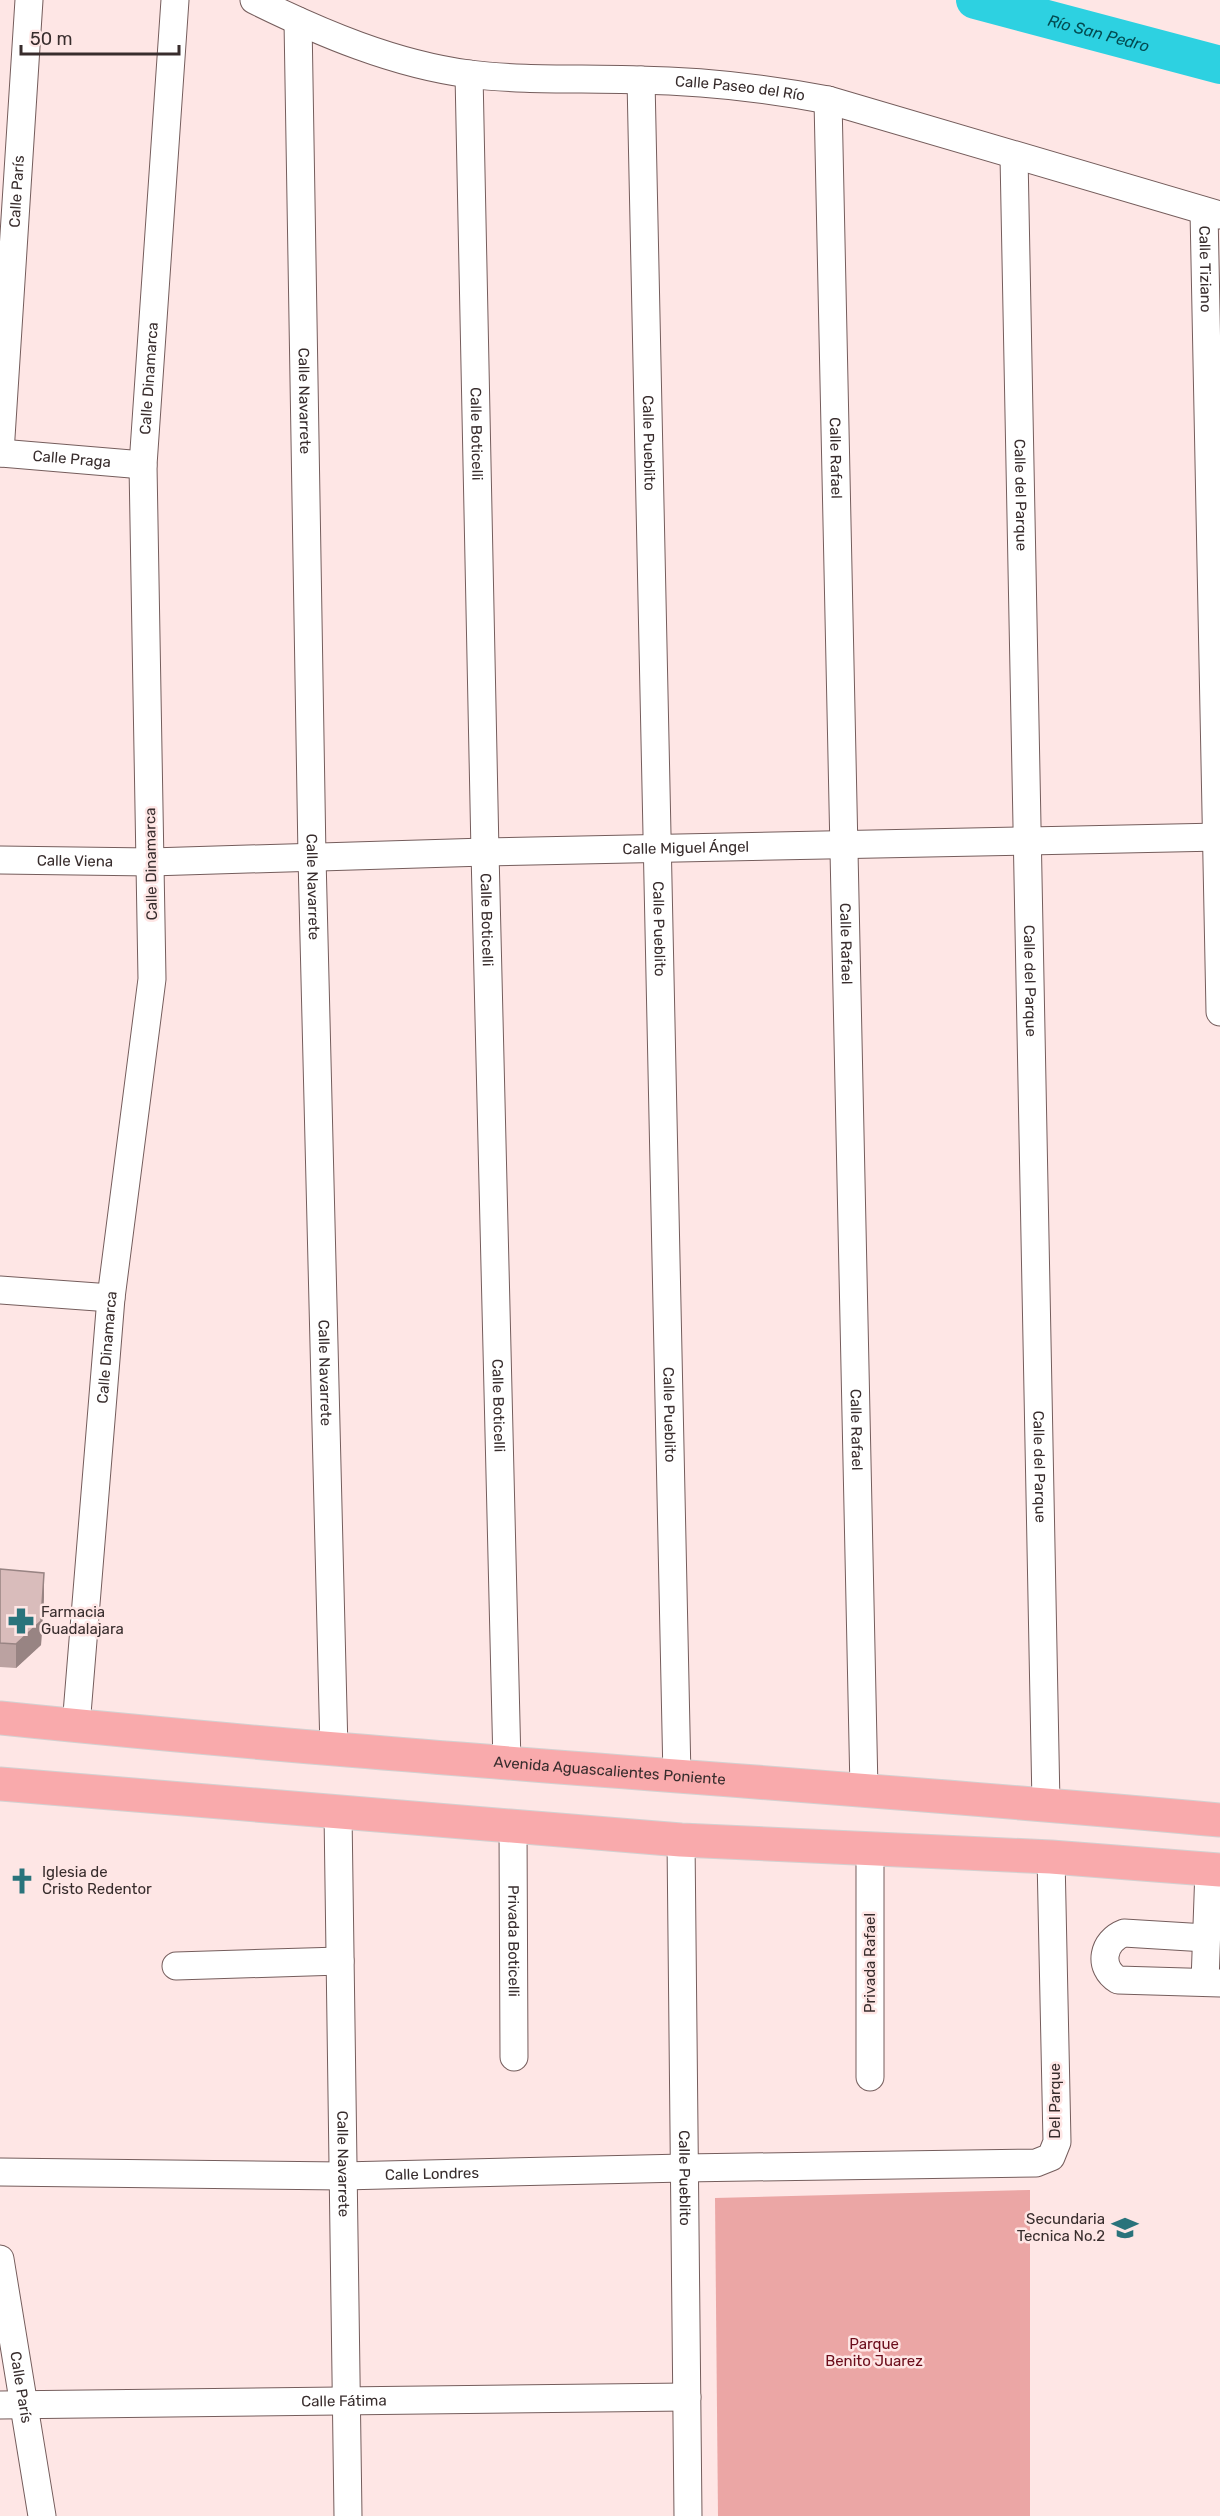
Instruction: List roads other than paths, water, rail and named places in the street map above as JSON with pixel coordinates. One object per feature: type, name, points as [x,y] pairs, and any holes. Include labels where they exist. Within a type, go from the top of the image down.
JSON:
[{"type":"main road","name":"Avenida Aguascalientes Poniente","points":[[0,1718],[334,1750],[1046,1804],[1220,1821]]},
{"type":"main road","points":[[0,1784],[681,1840],[1051,1857],[1215,1870]]},
{"type":"street","name":"Calle París","points":[[0,453],[29,0]]},
{"type":"street","name":"Calle Dinamarca","points":[[76,1726],[111,1298],[152,980],[143,465],[174,0]]},
{"type":"street","name":"Calle Paseo del Río","points":[[254,0],[343,41],[413,62],[469,74],[641,80],[775,90],[828,100],[1212,213]]},
{"type":"street","name":"Calle Navarrete","points":[[298,21],[312,857],[334,1750]]},
{"type":"street","name":"Calle Boticelli","points":[[469,74],[507,1764]]},
{"type":"street","name":"Calle Pueblito","points":[[641,80],[677,1777]]},
{"type":"street","name":"Calle Rafael","points":[[828,100],[864,1790]]},
{"type":"street","name":"Calle del Parque","points":[[1014,156],[1046,1804]]},
{"type":"street","name":"Calle Tiziano","points":[[1212,213],[1220,1012]]},
{"type":"street","name":"Calle Praga","points":[[0,453],[143,465]]},
{"type":"street","name":"Calle Miguel Ángel","points":[[151,862],[485,852],[1218,837]]},
{"type":"street","name":"Calle Viena","points":[[0,860],[151,862]]},
{"type":"street","points":[[0,1290],[111,1298]]},
{"type":"street","name":"Calle Navarrete","points":[[338,1813],[348,2516]]},
{"type":"street","name":"Privada Boticelli","points":[[513,1825],[514,2057]]},
{"type":"street","name":"Calle Pueblito","points":[[681,1840],[688,2516]]},
{"type":"street","name":"Privada Rafael","points":[[870,1850],[870,2077]]},
{"type":"street","name":"Del Parque","points":[[865,2167],[1036,2163],[1051,2157],[1057,2142],[1051,1857]]},
{"type":"street","points":[[1206,1938],[1124,1933],[1113,1937],[1107,1947],[1105,1963],[1109,1974],[1118,1980],[1212,1983],[1206,1938],[1215,1870]]},
{"type":"street","points":[[176,1966],[340,1961]]},
{"type":"street","name":"Calle Londres","points":[[0,2172],[342,2176],[684,2168],[865,2167]]},
{"type":"street","name":"Calle París","points":[[0,2259],[12,2404],[42,2516]]},
{"type":"street","name":"Calle Fátima","points":[[12,2404],[687,2397]]},
{"type":"waterway","name":"Río San Pedro","points":[[975,0],[1220,65]]},
{"type":"place","name":"Farmacia Guadalajara","points":[[21,1621]]},
{"type":"place","name":"Iglesia de Cristo Redentor","points":[[22,1881]]},
{"type":"place","name":"Secundaria Tecnica No.2","points":[[1125,2228]]},
{"type":"park label","name":"Parque Benito Juarez","points":[[874,2352]]}]
